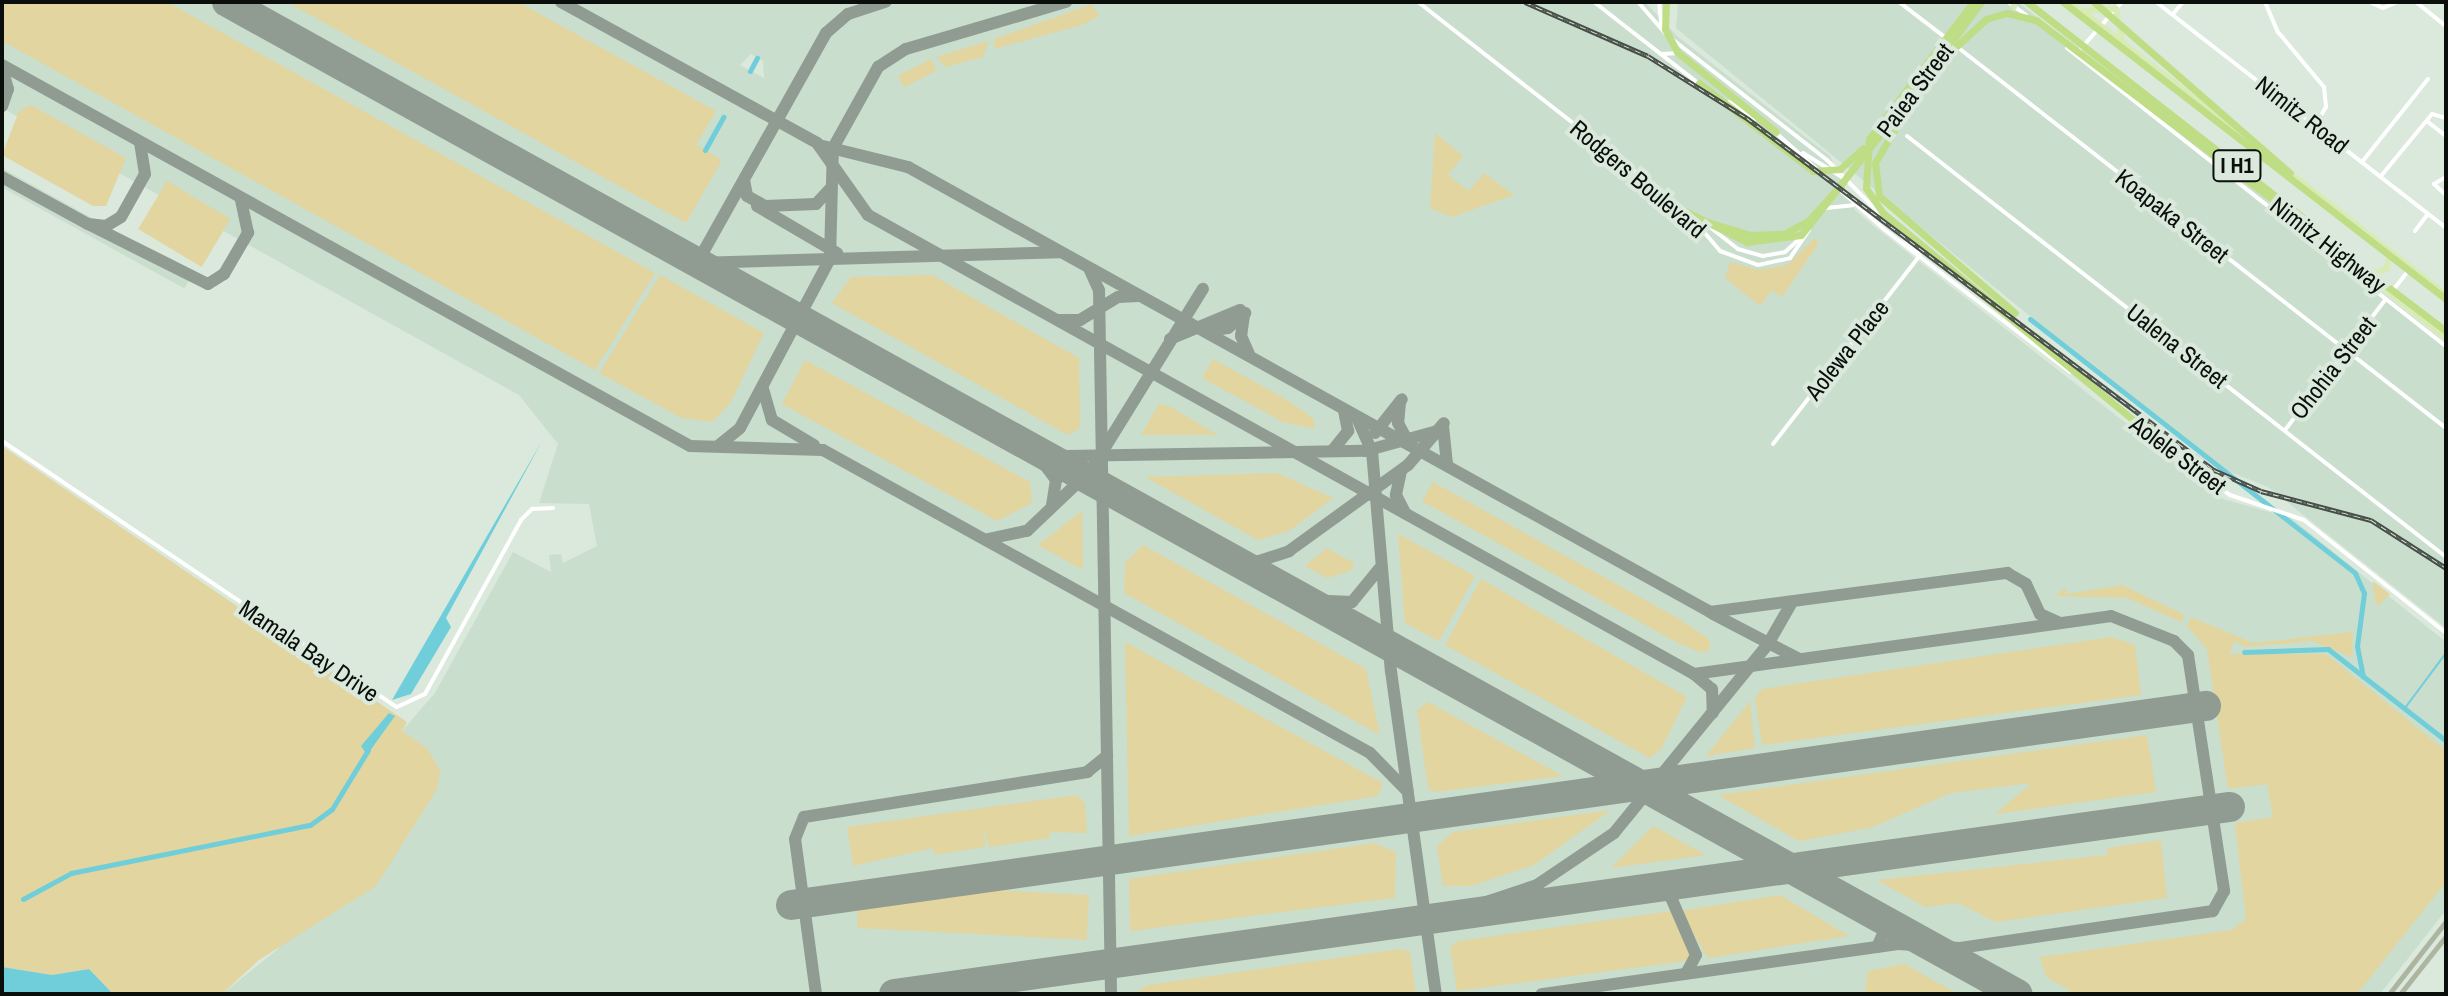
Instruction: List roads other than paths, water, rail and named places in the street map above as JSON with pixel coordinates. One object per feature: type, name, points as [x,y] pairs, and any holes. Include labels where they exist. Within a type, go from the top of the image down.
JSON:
[{"type":"highway","points":[[1666,2],[1670,43],[1776,132]]},
{"type":"highway","points":[[1959,268],[1879,209],[1862,167],[1872,133],[1973,2]]},
{"type":"highway","points":[[1683,210],[1736,238],[1772,244],[1816,224],[1983,2]]},
{"type":"highway","name":"I H1","points":[[2025,2],[2446,331]]},
{"type":"highway","name":"I H1","points":[[2063,2],[2446,297]]},
{"type":"highway","points":[[2094,2],[2325,204]]},
{"type":"highway","points":[[1933,68],[1993,16],[2036,20],[2446,331]]},
{"type":"highway","points":[[1699,83],[1779,149],[1813,171],[1840,169],[1914,94]]},
{"type":"highway","points":[[1914,94],[1877,158],[1876,189],[1959,268],[2153,436]]},
{"type":"highway","points":[[1702,221],[1758,236],[1791,231],[1815,215],[1875,144]]},
{"type":"main road","name":"Nimitz Highway","points":[[2025,2],[2360,270],[2388,297],[2402,303],[2446,338]]},
{"type":"main road","name":"Nimitz Highway","points":[[2070,2],[2446,297]]},
{"type":"main road","points":[[2080,10],[2116,9],[2124,44]]},
{"type":"main road","points":[[2089,53],[2093,69]]},
{"type":"main road","points":[[2150,113],[2163,115]]},
{"type":"main road","points":[[2213,154],[2218,167]]},
{"type":"main road","points":[[2360,270],[2383,271],[2387,248]]},
{"type":"main road","points":[[2333,249],[2341,264]]},
{"type":"main road","points":[[2402,303],[2409,317]]},
{"type":"street","name":"Rodgers Boulevard","points":[[1420,2],[1683,210],[1720,251],[1750,264],[1790,258],[1848,180]]},
{"type":"street","points":[[1420,2],[1702,221],[1752,254],[1785,252],[1808,231]]},
{"type":"street","name":"Aolele Street","points":[[1594,2],[1699,83],[1776,132],[1855,205],[2222,490],[2259,505],[2283,510],[2446,633]]},
{"type":"street","name":"Aolele Street","points":[[1638,2],[1663,32],[1827,160],[1920,255]]},
{"type":"street","points":[[1659,2],[1663,32]]},
{"type":"street","name":"Koapaka Street","points":[[1899,2],[2446,428]]},
{"type":"street","name":"Paiea Street","points":[[1848,180],[1983,2]]},
{"type":"street","points":[[2076,55],[2122,2]]},
{"type":"street","name":"Nimitz Road","points":[[2156,2],[2446,228]]},
{"type":"street","points":[[2173,14],[2183,2]]},
{"type":"street","points":[[2265,2],[2278,32],[2324,87],[2326,107],[2315,125]]},
{"type":"street","points":[[2370,2],[2387,8],[2398,2]]},
{"type":"street","points":[[2416,2],[2446,26]]},
{"type":"street","points":[[2012,4],[2341,264],[2388,297],[2446,346]]},
{"type":"street","points":[[1659,53],[1685,49]]},
{"type":"street","points":[[2362,162],[2428,79]]},
{"type":"street","points":[[2381,176],[2435,112],[2446,118]]},
{"type":"street","points":[[2428,122],[2446,136]]},
{"type":"street","name":"Ualena Street","points":[[1907,136],[2446,557]]},
{"type":"street","points":[[1827,160],[1846,161],[1875,144]]},
{"type":"street","points":[[1799,151],[1848,180]]},
{"type":"street","points":[[2446,177],[2434,184],[2446,195]]},
{"type":"street","points":[[1826,208],[1855,205]]},
{"type":"street","points":[[2415,231],[2428,214]]},
{"type":"street","name":"Aolewa Place","points":[[1773,444],[1920,255]]},
{"type":"street","name":"Ohohia Street","points":[[2285,430],[2411,267]]},
{"type":"street","name":"Mamala Bay Drive","points":[[2,441],[397,707],[425,694],[521,520],[532,509],[553,508]]},
{"type":"street","points":[[2389,994],[2446,921]]},
{"type":"street","points":[[2400,994],[2446,936]]},
{"type":"water","points":[[542,441],[446,618],[451,627],[411,694],[392,700]]},
{"type":"water","points":[[389,713],[395,716],[367,755],[361,746]]},
{"type":"water","points":[[2,967],[52,975],[89,969],[113,994],[2,994]]},
{"type":"waterway","points":[[750,71],[757,58]]},
{"type":"waterway","points":[[705,150],[723,117]]},
{"type":"waterway","points":[[2030,319],[2355,573],[2364,593],[2357,646],[2363,676]]},
{"type":"waterway","points":[[2244,652],[2328,649],[2446,741]]},
{"type":"waterway","points":[[2405,708],[2446,653]]},
{"type":"waterway","points":[[23,899],[71,873],[310,825],[332,809],[368,750]]},
{"type":"railway","points":[[1525,2],[1648,56],[1747,118],[2214,470],[2261,491],[2371,520],[2446,568]]}]
